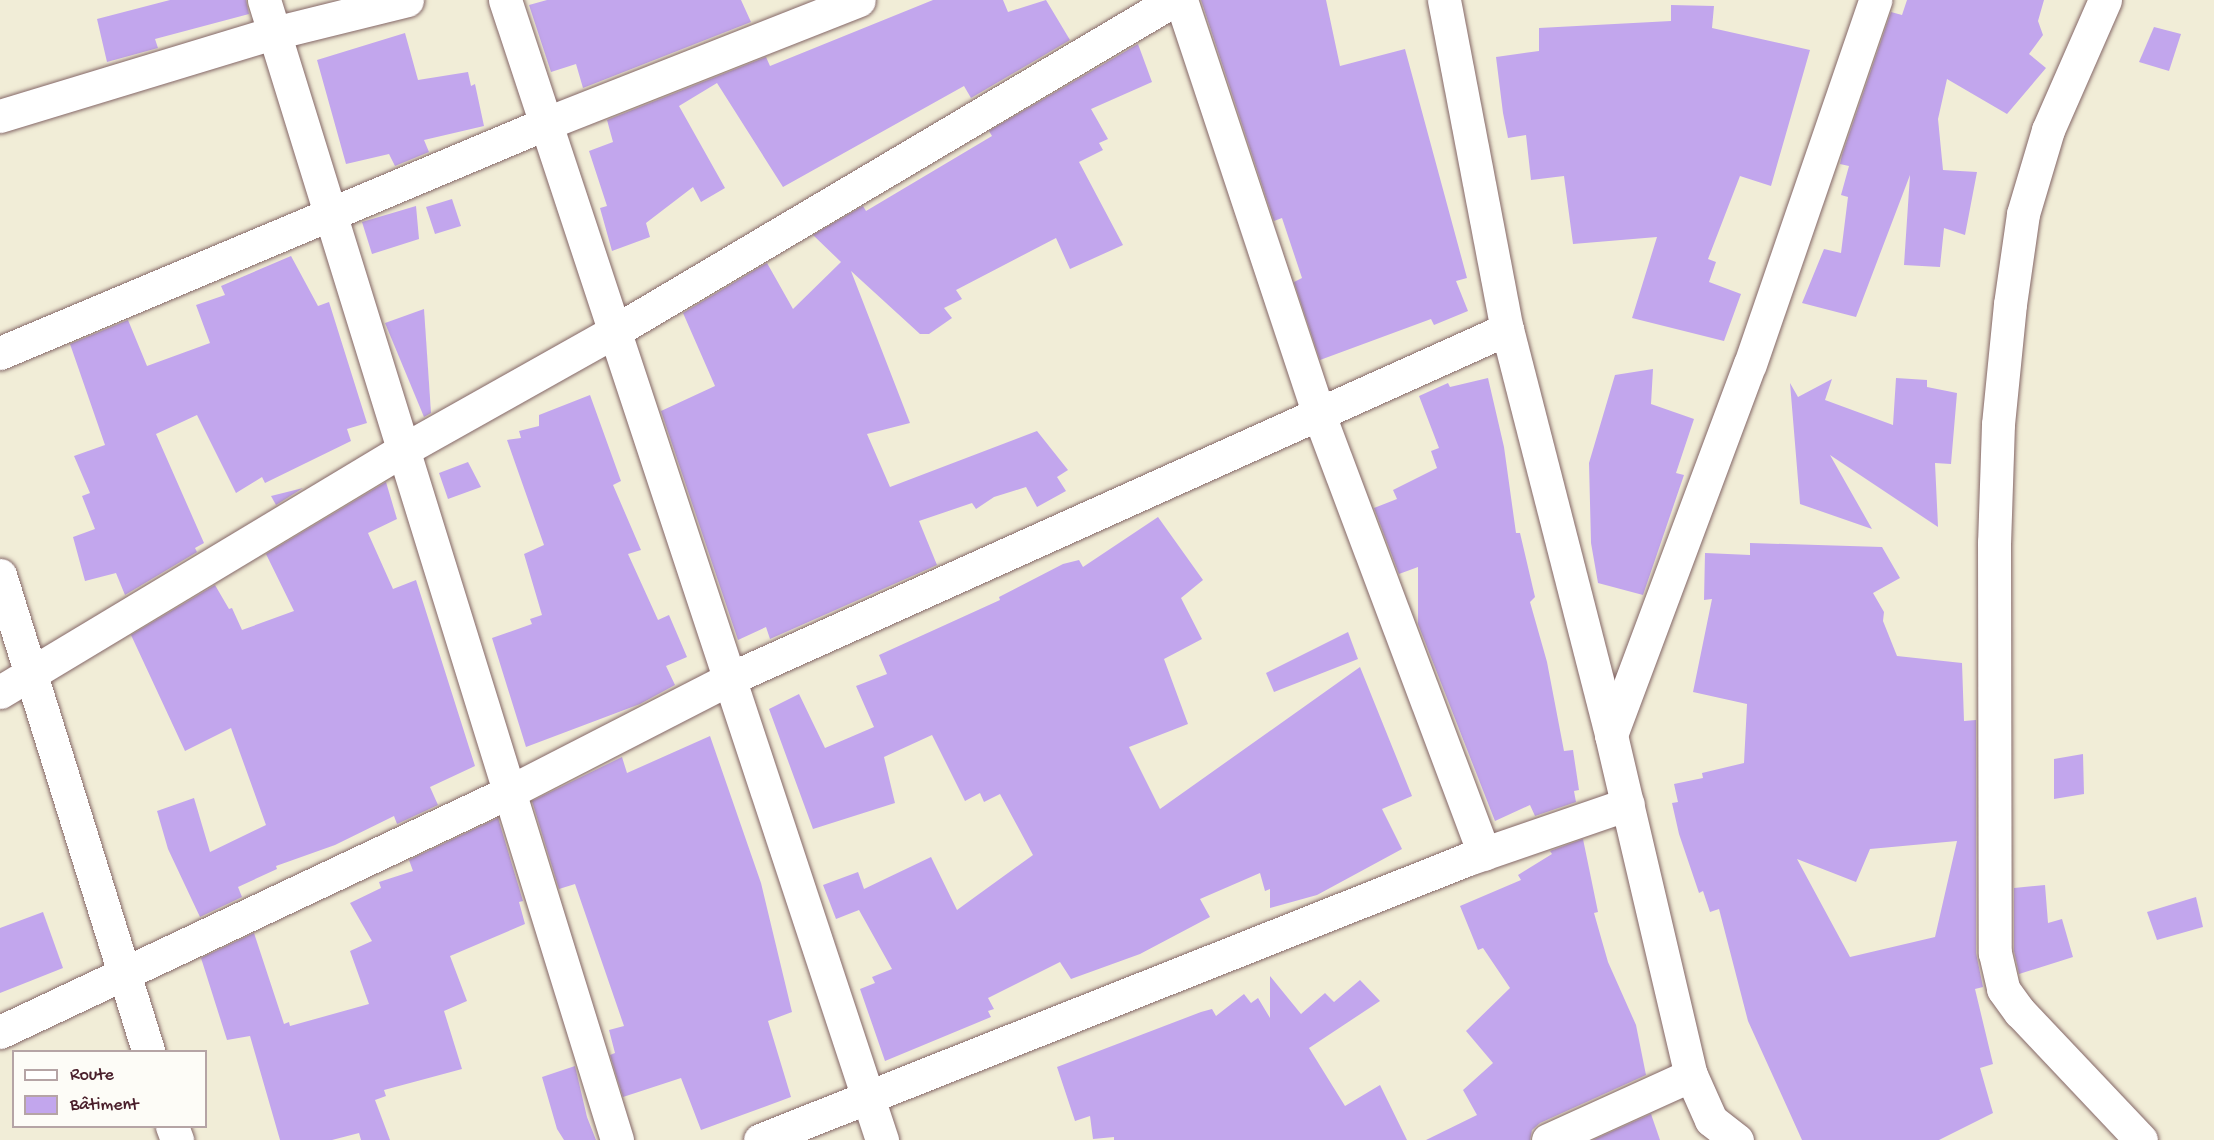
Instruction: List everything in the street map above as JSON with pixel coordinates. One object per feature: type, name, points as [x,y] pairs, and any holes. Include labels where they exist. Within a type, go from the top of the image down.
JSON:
[{"type":"street","points":[[264,0],[617,1140]]},
{"type":"street","points":[[0,116],[274,33],[408,0]]},
{"type":"street","points":[[506,0],[882,1140]]},
{"type":"street","points":[[0,353],[547,123],[859,0]]},
{"type":"street","points":[[0,692],[30,671],[403,450],[615,330],[1174,0]]},
{"type":"street","points":[[1181,0],[1318,412],[1484,854]]},
{"type":"street","points":[[1444,0],[1507,329],[1611,735],[1691,1075],[1708,1130],[1737,1140]]},
{"type":"street","points":[[1611,735],[1750,364],[1875,0]]},
{"type":"street","points":[[2105,0],[2048,130],[2023,214],[2010,304],[1998,424],[1994,542],[1995,953],[2003,988],[2020,1012],[2141,1140]]},
{"type":"street","points":[[0,1032],[509,792],[729,679],[1318,412],[1507,329]]},
{"type":"street","points":[[0,575],[148,1050]]},
{"type":"street","points":[[760,1140],[1484,854],[1628,804]]},
{"type":"street","points":[[1548,1140],[1691,1075]]},
{"type":"building","points":[[170,0],[246,0],[249,14],[155,39],[158,48],[107,62],[97,19]]},
{"type":"building","points":[[547,0],[741,0],[751,22],[583,88],[576,64],[551,72],[529,5]]},
{"type":"building","points":[[933,0],[1003,0],[1008,12],[1046,0],[1070,40],[971,98],[964,86],[783,187],[717,83],[679,106],[725,188],[701,202],[693,187],[646,223],[650,237],[612,251],[600,208],[607,206],[589,151],[613,142],[607,120],[766,57],[770,66]]},
{"type":"building","points":[[1201,0],[1326,0],[1340,66],[1405,49],[1467,278],[1456,281],[1468,311],[1434,325],[1431,319],[1320,360],[1294,282],[1302,278],[1282,218],[1274,221]]},
{"type":"building","points":[[1907,0],[2044,0],[2038,21],[2043,35],[2029,54],[2046,68],[2007,114],[1947,79],[1938,119],[1943,170],[1977,172],[1965,235],[1944,228],[1940,267],[1904,265],[1910,175],[1856,317],[1802,303],[1824,249],[1841,253],[1848,197],[1841,195],[1849,166],[1840,164],[1842,155],[1891,12],[1902,15]]},
{"type":"building","points":[[1671,5],[1714,6],[1712,28],[1810,50],[1771,186],[1740,176],[1708,259],[1716,262],[1709,282],[1741,294],[1724,341],[1632,318],[1657,237],[1573,244],[1564,176],[1531,180],[1526,135],[1508,138],[1503,113],[1496,57],[1539,51],[1539,28],[1671,21]]},
{"type":"building","points":[[2154,27],[2181,34],[2169,71],[2139,62]]},
{"type":"building","points":[[405,33],[418,80],[468,72],[471,86],[475,84],[484,126],[424,140],[429,152],[395,166],[389,154],[346,164],[317,60]]},
{"type":"building","points":[[1138,44],[1152,82],[1091,109],[1108,139],[1099,143],[1103,150],[1079,162],[1123,245],[1070,269],[1056,238],[956,290],[962,299],[944,308],[952,318],[929,334],[920,334],[851,271],[910,423],[867,434],[890,487],[1037,431],[1068,470],[1057,477],[1066,491],[1037,507],[1026,487],[994,497],[976,509],[972,503],[919,521],[937,565],[770,639],[766,627],[738,640],[661,411],[715,386],[683,313],[767,263],[793,309],[841,262],[813,235],[863,206],[866,211],[992,136],[989,131]]},
{"type":"building","points":[[452,199],[461,226],[435,234],[426,207]]},
{"type":"building","points":[[416,206],[419,239],[372,254],[362,222]]},
{"type":"building","points":[[291,256],[318,306],[329,302],[367,423],[347,429],[351,441],[265,483],[262,477],[236,493],[197,415],[156,434],[204,543],[195,548],[197,552],[125,595],[116,573],[85,581],[73,537],[95,529],[82,496],[90,493],[74,456],[105,445],[70,344],[128,320],[147,366],[210,343],[196,305],[225,295],[221,286]]},
{"type":"building","points":[[424,309],[431,413],[424,417],[385,323]]},
{"type":"building","points":[[1653,369],[1651,404],[1694,419],[1676,473],[1684,475],[1643,595],[1598,583],[1591,543],[1589,463],[1615,375]]},
{"type":"building","points":[[1488,378],[1504,447],[1516,533],[1520,533],[1535,597],[1530,602],[1547,662],[1564,751],[1573,750],[1579,790],[1574,791],[1576,802],[1535,816],[1530,805],[1495,821],[1418,624],[1418,567],[1399,574],[1374,508],[1397,499],[1393,490],[1437,468],[1431,451],[1439,448],[1419,396],[1448,383],[1450,387]]},
{"type":"building","points":[[1896,378],[1927,380],[1927,387],[1957,393],[1951,464],[1935,463],[1938,527],[1830,455],[1872,529],[1800,504],[1790,383],[1798,397],[1832,379],[1825,400],[1893,425]]},
{"type":"building","points":[[590,395],[621,481],[613,485],[641,550],[628,554],[658,620],[669,615],[687,657],[666,666],[675,685],[640,704],[526,747],[492,638],[532,624],[530,619],[542,615],[524,554],[544,545],[507,440],[521,438],[519,431],[539,426],[539,415]]},
{"type":"building","points":[[468,462],[481,487],[448,499],[439,473]]},
{"type":"building","points":[[386,482],[397,519],[368,533],[393,589],[416,580],[475,766],[430,787],[438,805],[397,824],[394,816],[335,845],[276,866],[277,869],[238,887],[242,897],[200,917],[168,849],[157,811],[194,798],[210,852],[266,825],[231,728],[185,751],[131,635],[215,585],[229,609],[232,608],[242,630],[294,611],[266,554]]},
{"type":"building","points":[[303,488],[276,505],[271,496]]},
{"type":"building","points":[[1158,517],[1203,580],[1181,598],[1202,639],[1164,659],[1188,724],[1129,747],[1160,809],[1360,667],[1412,796],[1382,809],[1402,849],[1317,895],[1270,908],[1270,889],[1265,891],[1260,873],[1200,899],[1210,917],[1140,954],[1071,979],[1060,962],[988,998],[994,1009],[988,1011],[991,1017],[885,1061],[860,989],[875,983],[872,977],[892,969],[859,910],[836,919],[823,885],[858,872],[864,889],[931,857],[957,910],[1033,855],[1000,794],[984,802],[980,793],[965,801],[932,735],[884,757],[895,803],[813,829],[769,709],[799,694],[825,748],[874,727],[856,686],[887,674],[879,655],[1000,600],[999,597],[1063,564],[1079,560],[1083,567]]},
{"type":"building","points":[[1750,543],[1882,547],[1900,578],[1873,593],[1884,612],[1883,621],[1897,656],[1962,663],[1964,721],[1976,720],[1976,953],[1983,987],[1975,989],[1993,1064],[1980,1068],[1993,1113],[1939,1140],[1802,1140],[1748,1021],[1719,909],[1710,912],[1703,891],[1699,893],[1679,834],[1672,803],[1678,802],[1674,784],[1703,778],[1702,773],[1744,763],[1747,704],[1693,692],[1712,599],[1704,600],[1705,553],[1750,555]],"holes":[[[1957,841],[1935,937],[1850,957],[1797,859],[1856,882],[1870,849]]]},
{"type":"building","points":[[1348,632],[1358,659],[1274,692],[1266,673]]},
{"type":"building","points":[[710,736],[761,883],[792,1012],[768,1021],[791,1097],[701,1130],[681,1078],[623,1097],[610,1055],[615,1053],[609,1030],[624,1026],[575,884],[559,889],[532,801],[622,757],[627,773]]},
{"type":"building","points":[[2083,754],[2084,794],[2054,799],[2054,759]]},
{"type":"building","points":[[498,818],[523,901],[519,902],[525,924],[450,956],[467,1001],[444,1011],[462,1069],[384,1090],[386,1096],[375,1100],[390,1140],[361,1140],[359,1133],[332,1140],[280,1140],[250,1036],[227,1040],[201,958],[254,933],[284,1024],[289,1022],[290,1026],[369,1004],[350,951],[372,941],[350,903],[381,888],[379,882],[413,871],[409,860]]},
{"type":"building","points":[[1583,839],[1598,912],[1594,913],[1608,962],[1636,1025],[1646,1075],[1540,1123],[1532,1130],[1530,1140],[1426,1140],[1477,1115],[1463,1090],[1493,1063],[1466,1031],[1510,988],[1483,948],[1478,950],[1460,906],[1521,880],[1518,875],[1552,854],[1550,851]]},
{"type":"building","points":[[2045,885],[2048,923],[2062,919],[2073,957],[2019,974],[2014,951],[2014,888]]},
{"type":"building","points":[[2196,897],[2203,927],[2157,940],[2147,912]]},
{"type":"building","points":[[43,912],[63,968],[0,993],[0,928]]},
{"type":"building","points":[[1270,976],[1301,1014],[1325,993],[1334,1002],[1360,980],[1380,1001],[1309,1048],[1345,1106],[1380,1085],[1407,1140],[1114,1140],[1114,1137],[1093,1139],[1090,1116],[1075,1121],[1057,1067],[1201,1012],[1212,1009],[1216,1016],[1244,994],[1251,1003],[1258,998],[1270,1018]]},
{"type":"building","points":[[575,1066],[587,1117],[596,1140],[564,1140],[557,1129],[542,1077]]},
{"type":"building","points":[[1651,1114],[1660,1140],[1593,1140]]}]
